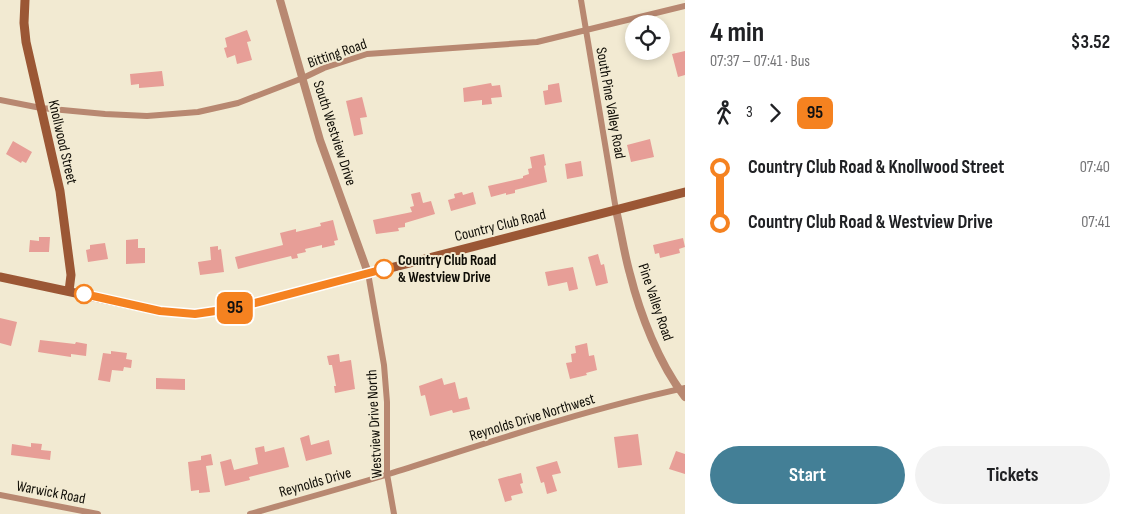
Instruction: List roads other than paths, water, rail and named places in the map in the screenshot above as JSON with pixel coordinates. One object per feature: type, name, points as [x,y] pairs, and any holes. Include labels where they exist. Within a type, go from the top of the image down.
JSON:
[{"type":"main road","name":"Knollwood Street","points":[[25,0],[26,42],[60,191],[71,275],[69,291]]},
{"type":"main road","name":"Country Club Road","points":[[0,277],[160,311],[195,314],[236,308],[685,192]]},
{"type":"street","name":"South Westview Drive","points":[[280,0],[320,140],[368,274]]},
{"type":"street","name":"South Pine Valley Road","points":[[580,0],[616,210]]},
{"type":"street","name":"Bitting Road","points":[[0,100],[41,108],[105,114],[148,116],[198,112],[238,103],[324,68],[367,54],[537,42],[685,6]]},
{"type":"street","name":"Pine Valley Road","points":[[616,210],[638,301],[662,360],[682,389],[685,397]]},
{"type":"street","name":"Westview Drive North","points":[[368,274],[384,365],[388,474],[394,514]]},
{"type":"street","name":"Reynolds Drive Northwest","points":[[388,474],[554,422],[682,389]]},
{"type":"street","name":"Reynolds Drive","points":[[250,514],[388,474]]},
{"type":"street","name":"Warwick Road","points":[[0,495],[98,514]]},
{"type":"place","name":"Country Club Road & Westview Drive","points":[[384,269]]}]
